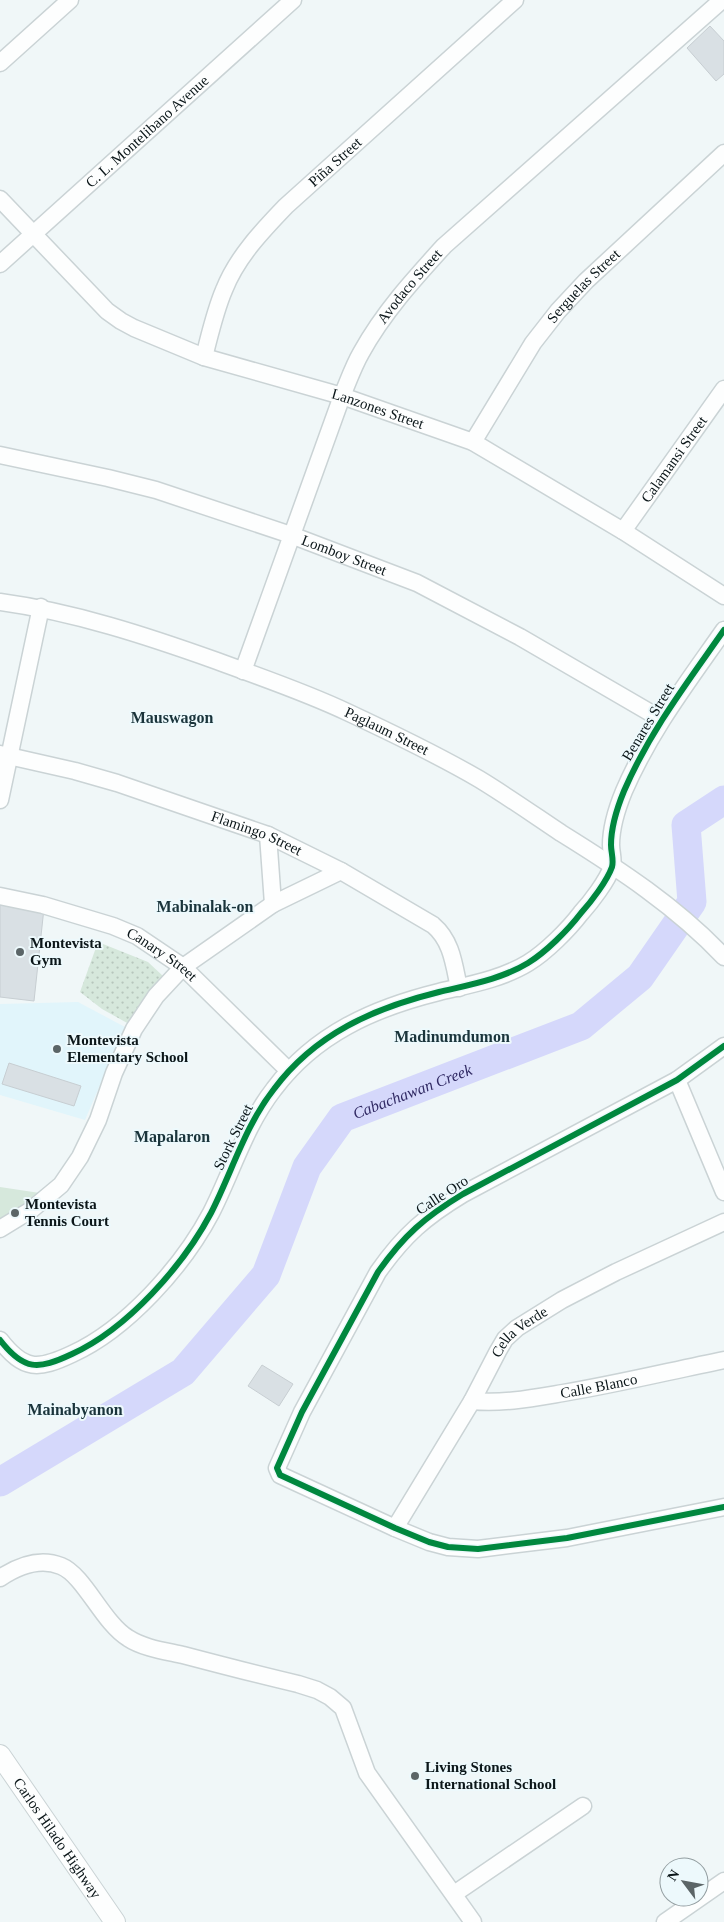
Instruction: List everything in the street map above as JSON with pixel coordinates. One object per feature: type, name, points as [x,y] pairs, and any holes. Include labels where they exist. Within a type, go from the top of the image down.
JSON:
[{"type":"main road","name":"Carlos Hilado Highway","points":[[0,1755],[114,1922]]},
{"type":"street","points":[[0,63],[70,0]]},
{"type":"street","name":"C. L. Montelibano Avenue","points":[[0,264],[293,0]]},
{"type":"street","name":"Piña Street","points":[[204,357],[224,289],[239,260],[260,232],[286,206],[515,0]]},
{"type":"street","name":"Avodaco Street","points":[[243,671],[342,396],[360,354],[382,319],[409,283],[444,246],[722,0]]},
{"type":"street","name":"Serguelas Street","points":[[473,442],[533,343],[558,311],[586,281],[724,153]]},
{"type":"street","name":"Lanzones Street","points":[[0,199],[107,311],[121,321],[204,357],[342,396],[473,442],[623,531],[724,596]]},
{"type":"street","name":"Calamansi Street","points":[[623,531],[724,389]]},
{"type":"street","name":"Lomboy Street","points":[[0,455],[156,490],[291,535],[418,583],[520,637],[661,720]]},
{"type":"street","name":"Paglaum Street","points":[[0,602],[41,607],[171,645],[345,711],[429,752],[479,780],[612,865],[666,905],[711,943],[724,957]]},
{"type":"street","points":[[0,800],[4,754],[41,607]]},
{"type":"street","name":"Benares Street","points":[[612,865],[613,822],[640,757],[661,720],[724,630]]},
{"type":"street","name":"Flamingo Street","points":[[4,754],[117,783],[268,835],[341,870],[440,931],[451,951],[459,988]]},
{"type":"street","points":[[268,835],[273,904]]},
{"type":"street","name":"Stork Street","points":[[0,1340],[10,1353],[26,1363],[40,1366],[57,1361],[80,1350],[126,1318],[147,1298],[189,1249],[212,1211],[260,1108],[288,1071],[320,1042],[351,1023],[374,1012],[409,999],[459,988],[515,970],[537,957],[581,914],[600,888],[612,865]]},
{"type":"street","points":[[0,1229],[31,1210],[66,1178],[80,1157],[98,1120],[114,1073],[134,1030],[156,996],[183,967],[273,904],[341,870]]},
{"type":"street","name":"Canary Street","points":[[0,896],[42,905],[113,926],[137,936],[183,967],[288,1071]]},
{"type":"street","name":"Calle Oro","points":[[396,1528],[280,1475],[277,1468],[302,1412],[378,1272],[390,1255],[416,1227],[437,1209],[677,1080],[724,1046]]},
{"type":"street","points":[[677,1080],[724,1192]]},
{"type":"street","name":"Cella Verde","points":[[396,1528],[472,1401],[498,1351],[517,1328],[562,1300],[616,1272],[724,1222]]},
{"type":"street","name":"Calle Blanco","points":[[472,1401],[501,1402],[536,1398],[724,1360]]},
{"type":"street","points":[[396,1528],[429,1542],[448,1547],[478,1549],[567,1538],[724,1506]]},
{"type":"street","points":[[0,1578],[21,1566],[34,1562],[61,1566],[70,1571],[104,1614],[128,1638],[160,1650],[298,1684],[317,1690],[330,1697],[343,1708],[367,1773],[474,1922]]},
{"type":"street","points":[[454,1894],[583,1806]]},
{"type":"street","points":[[665,1922],[724,1881]]},
{"type":"shaded area","name":"Montevista Elementary School","points":[[78,1002],[125,1027],[85,1120],[0,1095],[0,1004]]},
{"type":"green space","points":[[98,942],[148,962],[164,977],[129,1024],[102,1009],[80,992]]},
{"type":"green space","name":"Montevista Tennis Court","points":[[0,1187],[53,1195],[0,1235]]},
{"type":"building","points":[[710,26],[724,41],[724,74],[716,81],[687,48]]},
{"type":"building","name":"Montevista Gym","points":[[0,903],[44,908],[34,1001],[0,997]]},
{"type":"building","points":[[9,1063],[81,1086],[74,1106],[2,1084]]},
{"type":"building","points":[[262,1365],[293,1384],[279,1406],[248,1386]]},
{"type":"waterway","name":"Cabachawan Creek","points":[[0,1482],[183,1372],[266,1275],[307,1167],[342,1118],[581,1026],[640,977],[692,902],[686,825],[724,800]]},
{"type":"cycle path","points":[[0,1340],[17,1358],[32,1365],[41,1365],[72,1354],[93,1343],[113,1329],[152,1294],[185,1254],[211,1213],[247,1134],[264,1103],[290,1070],[308,1053],[327,1038],[369,1015],[392,1006],[485,981],[518,969],[542,953],[556,940],[589,903],[610,873],[613,864],[611,838],[615,817],[634,769],[657,728],[724,630]]},
{"type":"cycle path","points":[[724,1046],[677,1080],[463,1194],[426,1219],[406,1237],[378,1272],[302,1412],[277,1468],[280,1475],[395,1528],[429,1542],[448,1547],[478,1549],[567,1538],[724,1507]]},
{"type":"place","name":"Montevista Gym","points":[[20,952]]},
{"type":"place","name":"Montevista Elementary School","points":[[57,1049]]},
{"type":"place","name":"Montevista Tennis Court","points":[[15,1213]]},
{"type":"place","name":"Living Stones International School","points":[[415,1776]]},
{"type":"district","name":"Mauswagon","points":[[172,717]]},
{"type":"district","name":"Mabinalak-on","points":[[205,906]]},
{"type":"district","name":"Madinumdumon","points":[[452,1036]]},
{"type":"district","name":"Mapalaron","points":[[172,1136]]},
{"type":"district","name":"Mainabyanon","points":[[75,1409]]}]
